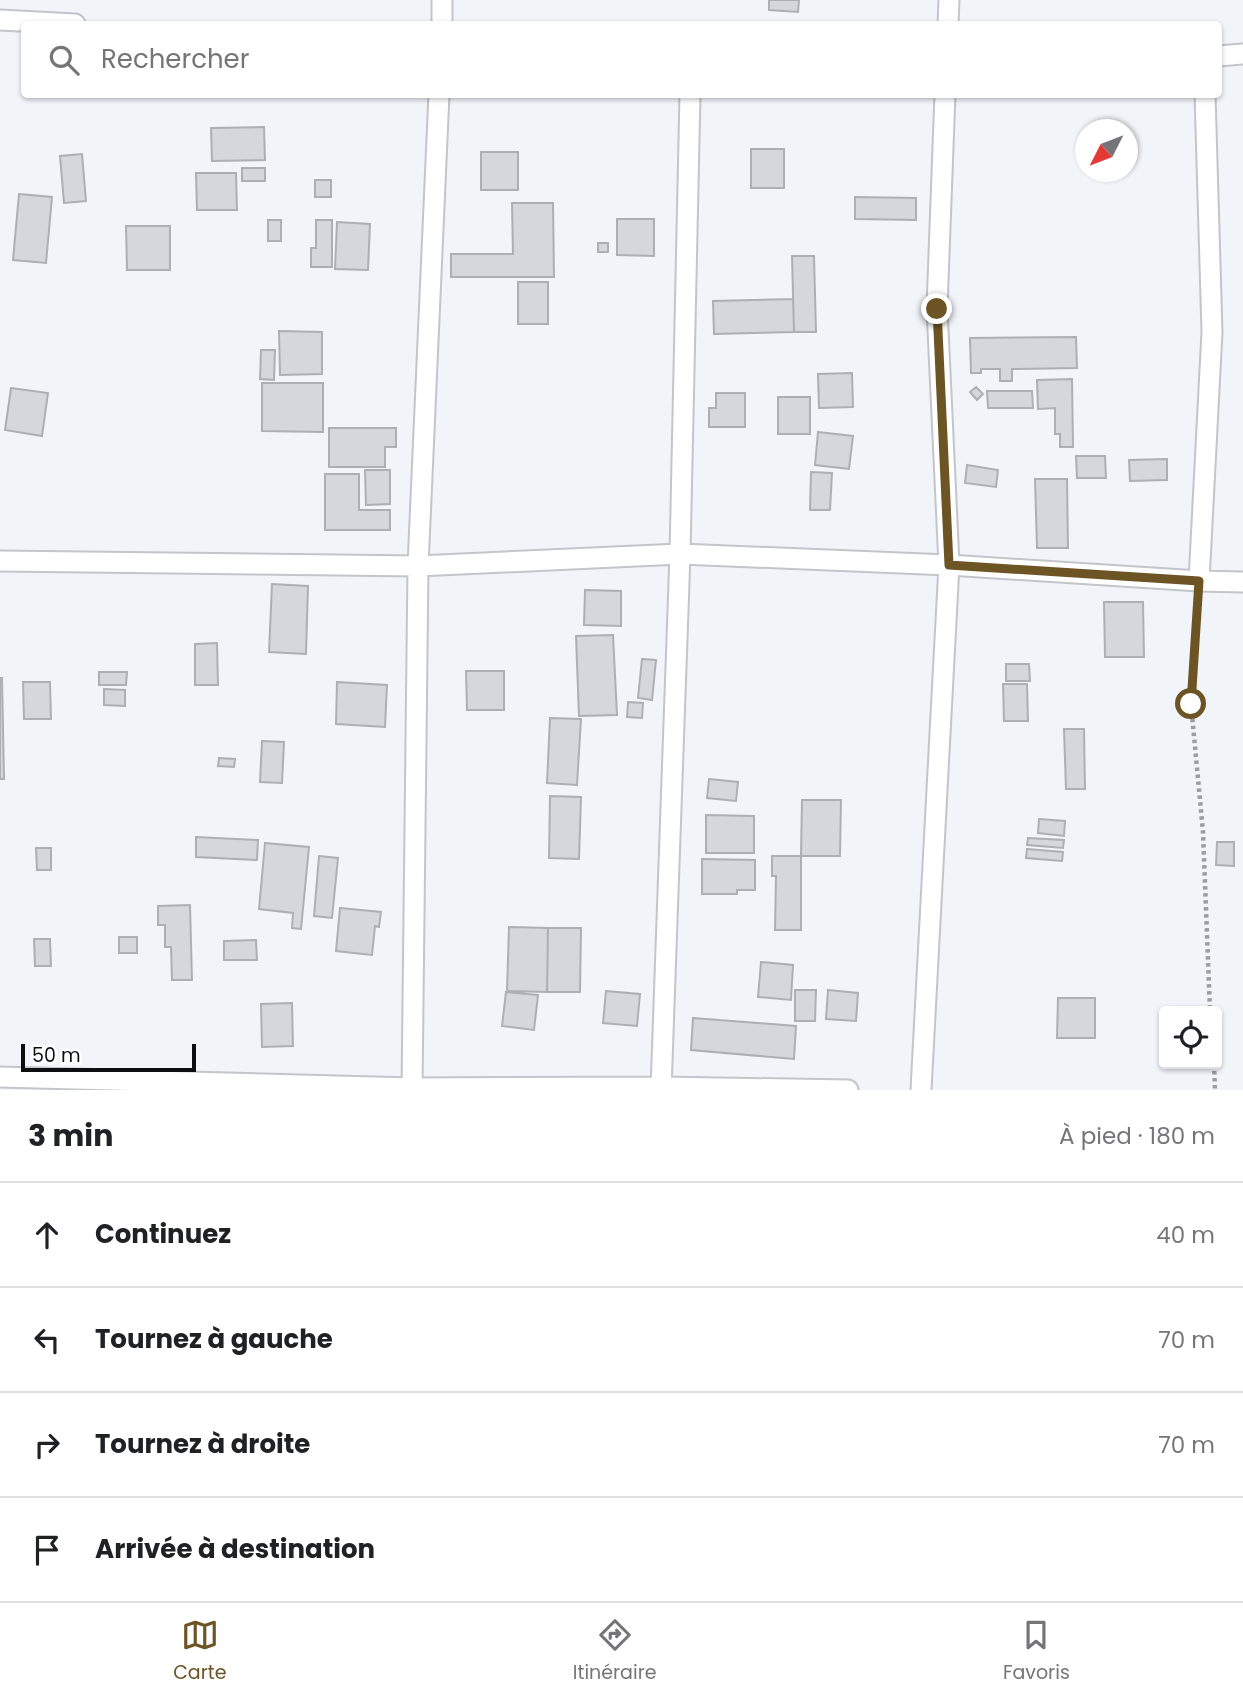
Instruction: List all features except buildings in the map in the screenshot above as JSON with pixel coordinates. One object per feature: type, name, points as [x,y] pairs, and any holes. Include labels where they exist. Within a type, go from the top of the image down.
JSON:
[{"type":"street","points":[[442,0],[442,21]]},
{"type":"street","points":[[948,21],[949,0]]},
{"type":"street","points":[[0,20],[21,21]]},
{"type":"street","points":[[1222,56],[1243,54]]},
{"type":"street","points":[[412,1089],[418,566],[439,98]]},
{"type":"street","points":[[661,1088],[680,554],[690,98]]},
{"type":"street","points":[[921,1090],[949,565],[937,309],[945,98]]},
{"type":"street","points":[[1199,581],[1212,332],[1205,98]]},
{"type":"street","points":[[0,561],[418,566],[680,554],[949,565],[1243,582]]},
{"type":"street","points":[[0,1077],[412,1089],[848,1090]]},
{"type":"path","points":[[1199,581],[1191,704],[1203,832],[1210,1006]]},
{"type":"path","points":[[1213,1069],[1215,1090]]},
{"type":"route","points":[[937,309],[949,565],[1199,581],[1191,704]]}]
